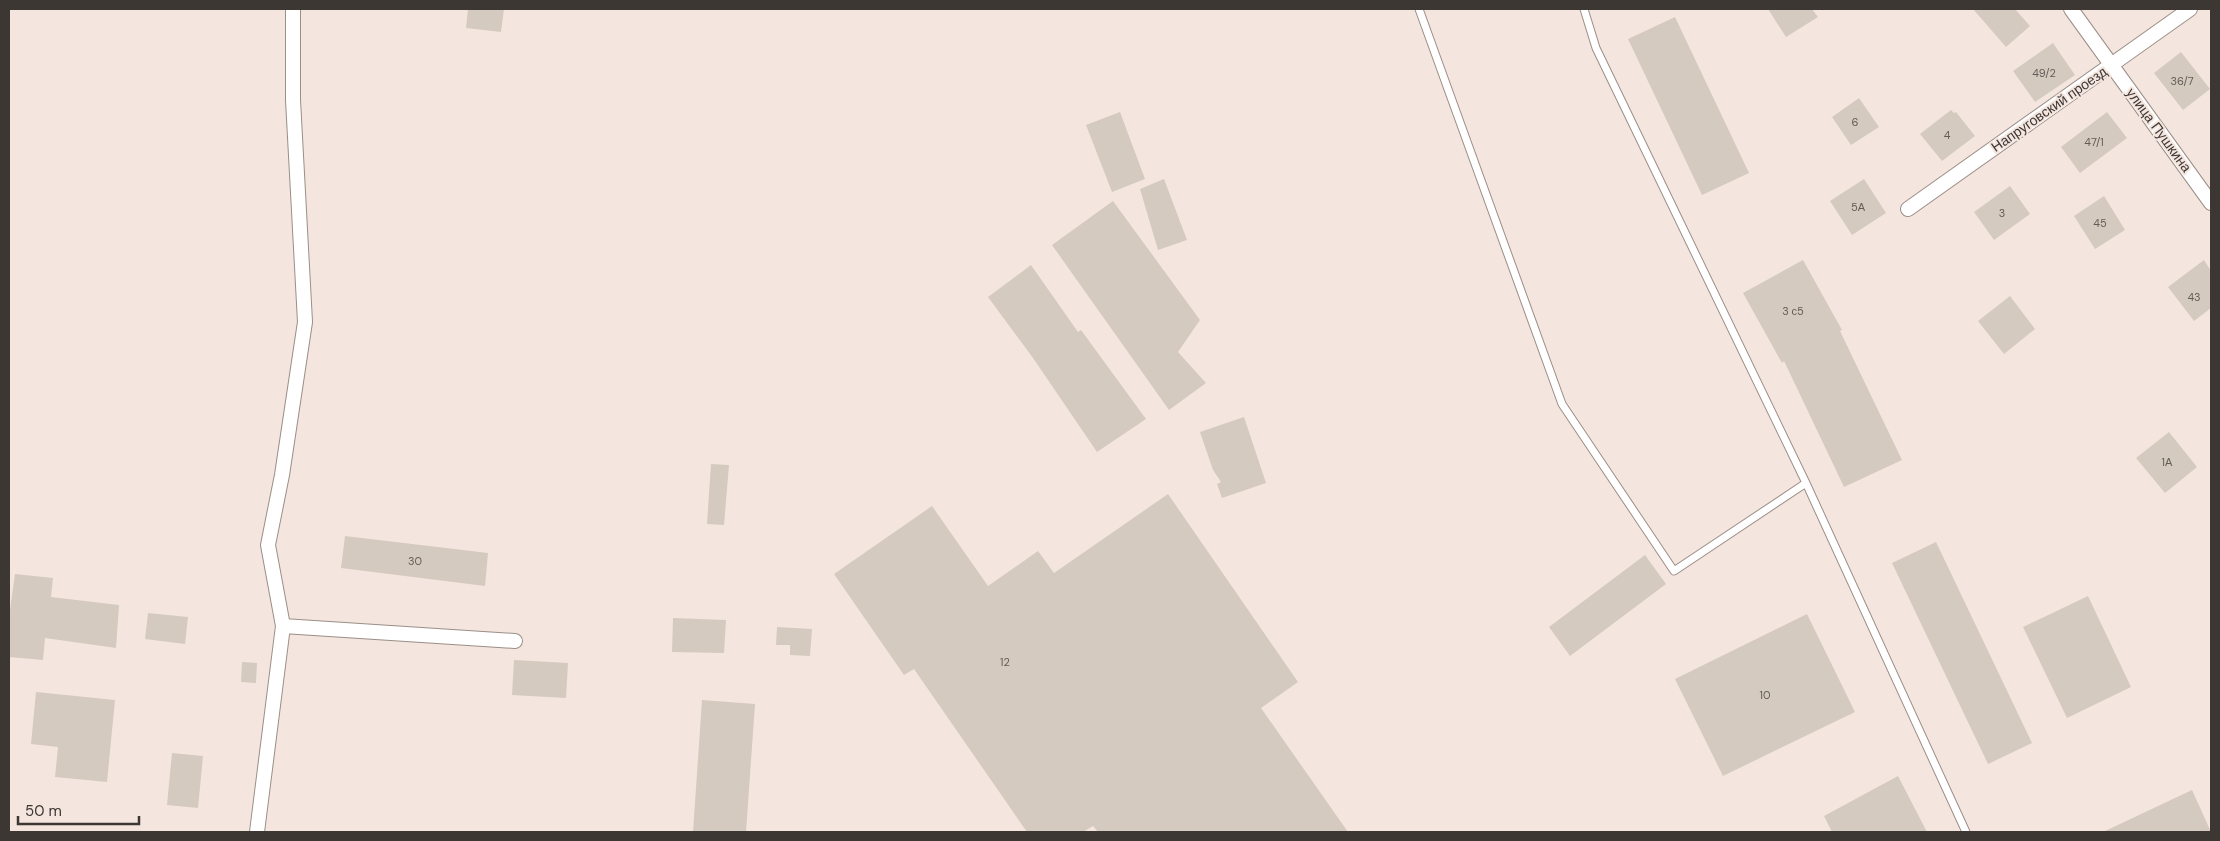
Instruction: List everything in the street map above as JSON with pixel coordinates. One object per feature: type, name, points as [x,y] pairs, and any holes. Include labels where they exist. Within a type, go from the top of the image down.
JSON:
[{"type":"street","points":[[257,832],[282,626],[268,545],[282,475],[305,322],[293,100],[293,9]]},
{"type":"street","name":"улица Пушкина","points":[[2071,9],[2211,203]]},
{"type":"street","name":"Напруговский проезд","points":[[1908,210],[2190,9]]},
{"type":"street","points":[[282,626],[515,641]]},
{"type":"lane","points":[[1419,9],[1562,404],[1674,571],[1806,483]]},
{"type":"lane","points":[[1584,9],[1596,48],[1806,483],[1966,832]]},
{"type":"building","points":[[468,9],[504,9],[501,32],[466,28]]},
{"type":"building","points":[[1768,9],[1812,9],[1818,17],[1786,37]]},
{"type":"building","points":[[1973,9],[2015,9],[2030,26],[2006,47]]},
{"type":"building","points":[[1675,17],[1749,173],[1702,195],[1628,39]]},
{"type":"building","points":[[2053,43],[2075,75],[2035,102],[2013,71]]},
{"type":"building","points":[[2181,52],[2210,89],[2183,110],[2154,73]]},
{"type":"building","points":[[1859,98],[1879,127],[1851,145],[1832,117]]},
{"type":"building","points":[[1951,110],[1954,113],[1956,112],[1975,136],[1942,161],[1920,134]]},
{"type":"building","points":[[1120,112],[1145,179],[1112,192],[1086,125]]},
{"type":"building","points":[[2107,112],[2127,138],[2080,173],[2061,147]]},
{"type":"building","points":[[1164,179],[1187,240],[1158,250],[1140,189]]},
{"type":"building","points":[[1864,179],[1886,213],[1852,235],[1830,201]]},
{"type":"building","points":[[2010,186],[2030,214],[1994,240],[1974,212]]},
{"type":"building","points":[[2104,196],[2125,230],[2095,249],[2074,216]]},
{"type":"building","points":[[1113,201],[1200,320],[1178,352],[1206,383],[1169,410],[1052,245]]},
{"type":"building","points":[[1803,260],[1842,330],[1840,331],[1902,460],[1844,487],[1784,361],[1782,363],[1743,293]]},
{"type":"building","points":[[2204,260],[2211,271],[2211,308],[2194,321],[2168,287]]},
{"type":"building","points":[[1031,265],[1078,332],[1081,330],[1146,419],[1097,452],[1033,358],[988,297]]},
{"type":"building","points":[[2010,296],[2035,329],[2004,354],[1978,321]]},
{"type":"building","points":[[1244,417],[1266,483],[1222,498],[1217,484],[1221,482],[1213,470],[1200,432]]},
{"type":"building","points":[[2169,432],[2197,467],[2165,493],[2136,458]]},
{"type":"building","points":[[711,464],[729,465],[724,525],[707,524]]},
{"type":"building","points":[[1168,494],[1298,682],[1261,708],[1348,832],[1098,832],[1093,826],[1083,832],[1027,832],[914,669],[904,675],[834,574],[932,506],[988,586],[1038,551],[1054,573]]},
{"type":"building","points":[[345,536],[488,553],[485,586],[341,568]]},
{"type":"building","points":[[1936,542],[2032,743],[1988,764],[1892,563]]},
{"type":"building","points":[[1645,555],[1666,584],[1570,656],[1549,627]]},
{"type":"building","points":[[15,574],[53,578],[51,597],[119,605],[116,648],[45,638],[43,660],[9,657],[9,617]]},
{"type":"building","points":[[2088,596],[2131,687],[2067,718],[2023,627]]},
{"type":"building","points":[[148,613],[188,617],[185,644],[145,639]]},
{"type":"building","points":[[1807,614],[1855,712],[1723,776],[1675,679]]},
{"type":"building","points":[[673,618],[726,620],[724,653],[672,652]]},
{"type":"building","points":[[777,627],[812,629],[810,656],[790,655],[790,645],[776,645]]},
{"type":"building","points":[[514,660],[568,663],[566,698],[512,695]]},
{"type":"building","points":[[242,662],[257,663],[256,683],[241,682]]},
{"type":"building","points":[[36,692],[115,700],[107,782],[55,777],[58,747],[31,744]]},
{"type":"building","points":[[702,700],[755,704],[746,832],[693,832]]},
{"type":"building","points":[[172,753],[203,756],[198,808],[167,805]]},
{"type":"building","points":[[1898,776],[1927,832],[1832,832],[1824,816]]},
{"type":"building","points":[[2192,790],[2211,832],[2103,832]]}]
